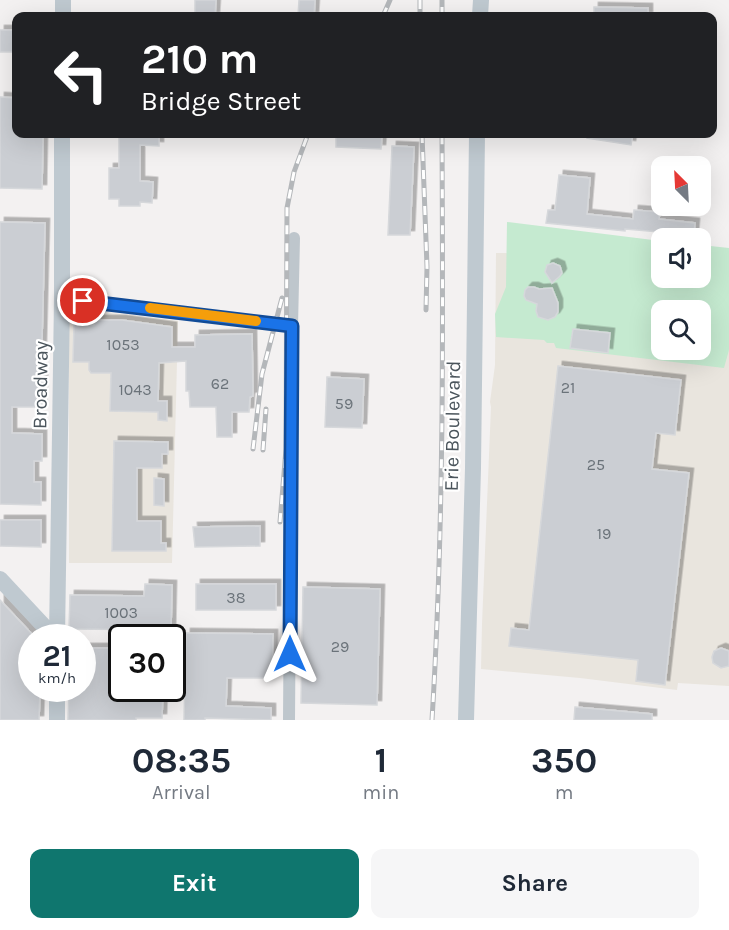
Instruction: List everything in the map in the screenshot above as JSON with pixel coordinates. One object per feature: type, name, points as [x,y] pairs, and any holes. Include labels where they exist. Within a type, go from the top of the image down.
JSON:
[{"type":"street","name":"Broadway","points":[[56,624],[62,298],[62,138]]},
{"type":"street","name":"Erie Boulevard","points":[[466,720],[473,468],[477,138]]},
{"type":"street","points":[[289,720],[294,238]]},
{"type":"street","points":[[62,298],[292,326]]},
{"type":"street","points":[[0,579],[43,624]]},
{"type":"street","points":[[57,702],[57,720]]},
{"type":"shaded area","points":[[496,253],[651,268],[651,288],[711,288],[711,277],[729,276],[729,686],[678,683],[677,690],[481,669],[490,402],[495,365]]},
{"type":"shaded area","points":[[69,308],[178,321],[172,563],[69,563]]},
{"type":"green space","points":[[507,222],[651,240],[651,288],[711,288],[711,246],[729,248],[729,350],[724,368],[657,360],[711,360],[711,300],[651,300],[651,359],[556,348],[554,343],[547,343],[544,340],[496,337],[495,314],[506,287]]},
{"type":"building","points":[[195,0],[216,0],[215,12],[195,12]]},
{"type":"building","points":[[299,0],[315,0],[314,12],[298,12]]},
{"type":"building","points":[[594,7],[648,8],[648,12],[594,12]]},
{"type":"building","points":[[0,30],[12,30],[12,52],[0,52]]},
{"type":"building","points":[[0,97],[12,98],[12,138],[43,138],[42,189],[0,188]]},
{"type":"building","points":[[119,138],[159,138],[159,146],[140,145],[140,181],[153,182],[152,203],[140,202],[140,206],[119,206],[119,199],[109,199],[109,168],[119,168]]},
{"type":"building","points":[[336,138],[382,138],[381,149],[336,147]]},
{"type":"building","points":[[587,138],[632,138],[631,145]]},
{"type":"building","points":[[392,146],[414,147],[410,235],[388,235]]},
{"type":"building","points":[[559,175],[590,178],[587,214],[633,219],[634,210],[651,211],[651,216],[659,216],[659,219],[695,223],[695,228],[651,228],[651,231],[625,229],[625,231],[546,223],[548,210],[555,210]]},
{"type":"building","points":[[0,222],[45,223],[42,407],[12,407],[12,433],[42,434],[42,461],[34,461],[34,482],[41,482],[41,505],[0,504]]},
{"type":"building","points":[[553,263],[560,266],[562,273],[552,283],[545,272],[547,265]]},
{"type":"building","points":[[528,287],[552,288],[558,303],[558,312],[555,317],[548,320],[538,317],[537,304],[526,300],[524,296]]},
{"type":"building","points":[[94,320],[122,320],[172,327],[172,347],[195,347],[195,335],[252,334],[253,396],[250,397],[249,412],[232,412],[232,437],[217,437],[216,407],[190,407],[189,391],[186,391],[186,361],[159,363],[158,401],[167,401],[167,421],[158,420],[158,412],[110,411],[111,373],[91,373],[89,362],[73,362],[74,324],[94,325]]},
{"type":"building","points":[[573,329],[610,333],[608,353],[570,348]]},
{"type":"building","points":[[558,366],[681,380],[675,435],[656,433],[652,469],[689,473],[665,685],[636,681],[638,660],[509,646],[511,628],[529,630]]},
{"type":"building","points":[[327,377],[364,379],[362,428],[325,427]]},
{"type":"building","points":[[114,441],[168,442],[168,454],[162,454],[162,468],[137,468],[137,521],[161,521],[161,543],[166,543],[166,551],[112,551]]},
{"type":"building","points":[[154,478],[164,479],[164,506],[154,505]]},
{"type":"building","points":[[0,520],[41,520],[41,547],[0,546]]},
{"type":"building","points":[[260,526],[260,546],[195,547],[193,527]]},
{"type":"building","points":[[145,584],[172,585],[171,624],[108,624],[108,629],[96,629],[96,624],[69,624],[70,595],[144,596]]},
{"type":"building","points":[[196,584],[276,584],[276,610],[196,610]]},
{"type":"building","points":[[303,587],[380,589],[377,705],[301,703]]},
{"type":"building","points":[[0,600],[23,624],[18,624],[18,702],[40,702],[39,720],[0,720]]},
{"type":"building","points":[[186,633],[273,634],[272,678],[227,678],[226,706],[271,708],[271,720],[205,718],[205,720],[184,720]]},
{"type":"building","points":[[96,648],[108,648],[108,702],[163,702],[162,718],[68,720],[69,702],[96,702]]},
{"type":"building","points":[[721,648],[729,651],[729,666],[721,668],[713,663],[712,657],[714,651]]},
{"type":"building","points":[[575,707],[652,714],[652,720],[574,720]]},
{"type":"railway","points":[[385,12],[390,0]]},
{"type":"railway","points":[[420,0],[420,12]]},
{"type":"railway","points":[[442,0],[442,12]]},
{"type":"railway","points":[[280,522],[286,449],[287,208],[294,172],[307,138]]},
{"type":"railway","points":[[422,138],[427,267],[426,310]]},
{"type":"railway","points":[[432,720],[441,500],[442,138]]},
{"type":"railway","points":[[253,449],[262,374],[282,298]]},
{"type":"railway","points":[[263,450],[266,409]]},
{"type":"slow traffic","points":[[150,308],[256,321]]},
{"type":"route","points":[[83,301],[292,326],[290,654]]}]
